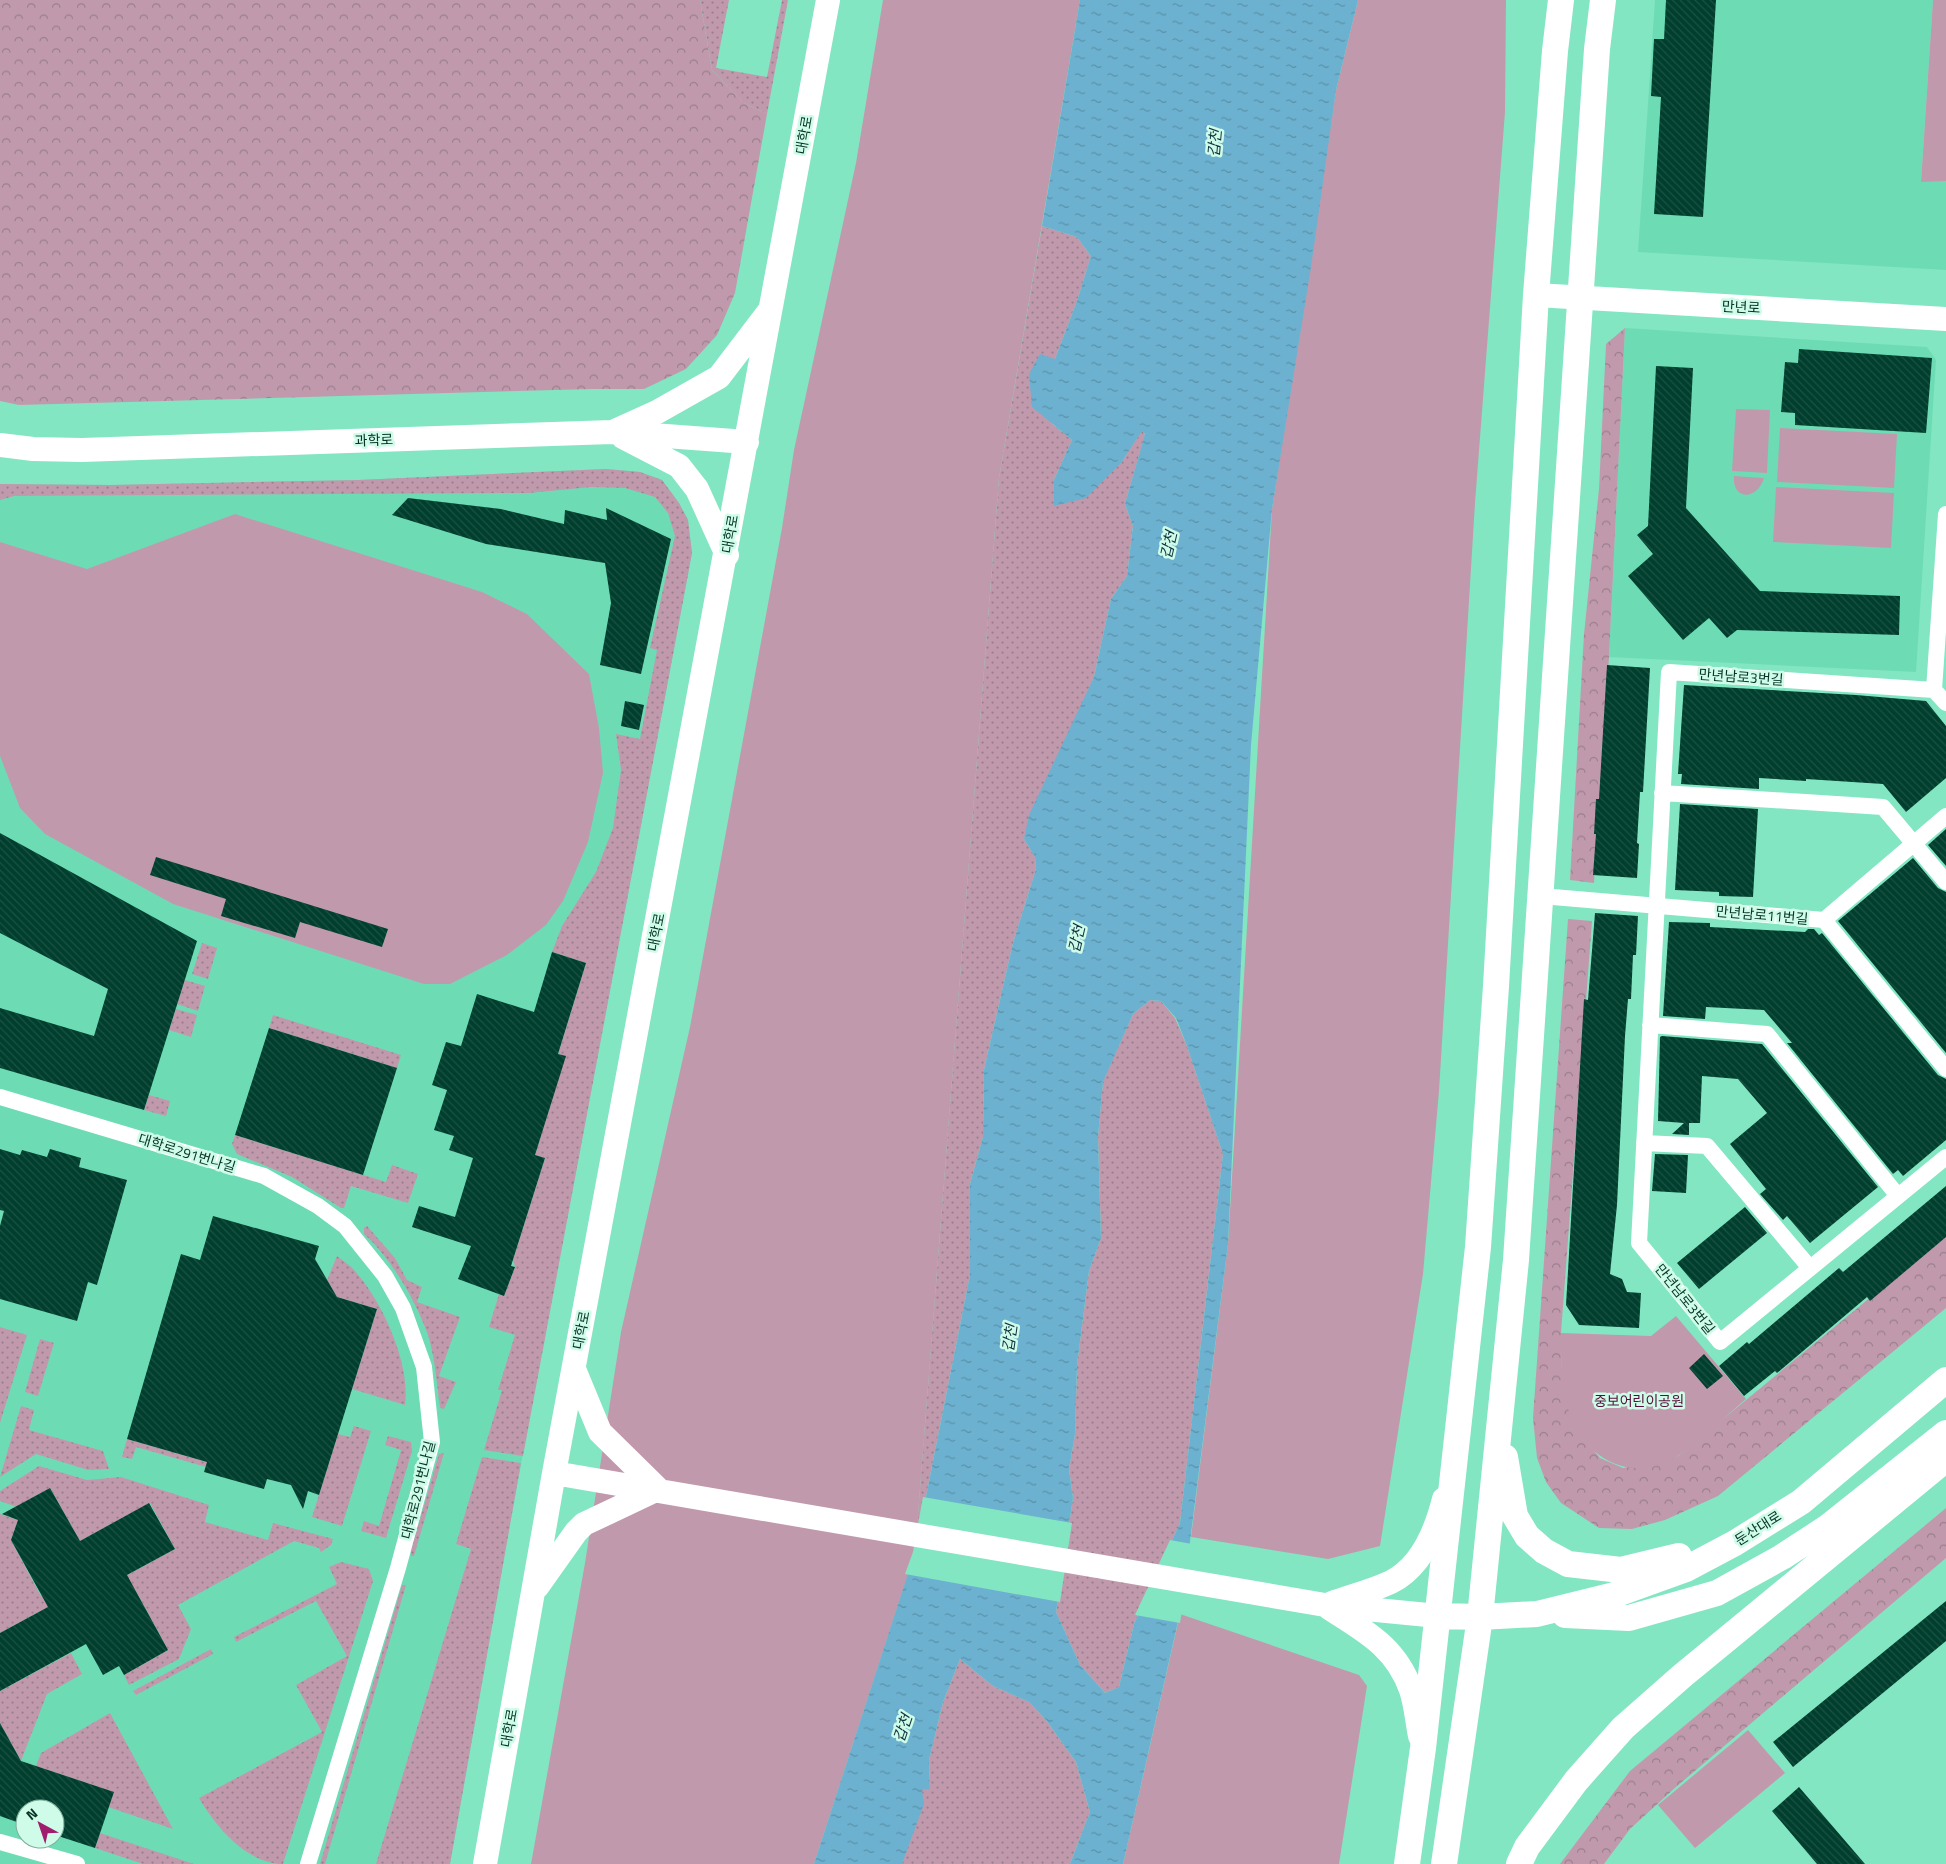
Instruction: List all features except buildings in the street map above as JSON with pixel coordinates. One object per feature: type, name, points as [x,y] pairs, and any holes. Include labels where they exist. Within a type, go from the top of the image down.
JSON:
[{"type":"main road","name":"대학로","points":[[485,1864],[554,1473],[727,555],[828,0]]},
{"type":"main road","points":[[1406,1864],[1424,1748],[1478,1247],[1495,996],[1536,295],[1553,70],[1561,0]]},
{"type":"main road","points":[[1444,1864],[1480,1617],[1516,1260],[1596,58],[1603,0]]},
{"type":"main road","name":"만년로","points":[[1536,295],[1946,319]]},
{"type":"main road","points":[[612,432],[657,412],[719,377],[772,306]]},
{"type":"main road","points":[[612,432],[679,466],[697,489],[727,555]]},
{"type":"main road","name":"과학로","points":[[0,445],[33,449],[82,450],[612,432],[747,442]]},
{"type":"main road","points":[[574,1369],[600,1432],[658,1489]]},
{"type":"main road","name":"둔산대로","points":[[1537,1614],[1614,1595],[1686,1569],[1735,1542],[1800,1502],[1946,1380]]},
{"type":"main road","points":[[1500,1420],[1515,1516],[1527,1536],[1544,1551],[1568,1564],[1621,1570],[1735,1542]]},
{"type":"main road","name":"둔산대로","points":[[1438,1616],[1480,1617],[1537,1614],[1629,1618],[1718,1592],[1782,1558],[1828,1527],[1946,1433]]},
{"type":"main road","points":[[1325,1605],[1391,1582],[1414,1564],[1428,1542],[1440,1514],[1455,1456]]},
{"type":"main road","points":[[1518,1864],[1527,1847],[1576,1781],[1623,1728],[1682,1676],[1946,1459]]},
{"type":"main road","points":[[554,1473],[658,1489],[1017,1554],[1325,1605],[1438,1616]]},
{"type":"main road","points":[[533,1592],[576,1532],[592,1519],[658,1489]]},
{"type":"main road","points":[[1325,1605],[1378,1640],[1394,1655],[1402,1667],[1412,1692],[1424,1748]]},
{"type":"street","points":[[1946,514],[1934,690],[1946,703]]},
{"type":"street","name":"만년남로3번길","points":[[1934,690],[1669,672],[1639,1243],[1720,1342],[1946,1157]]},
{"type":"street","points":[[1662,793],[1883,807],[1946,882]]},
{"type":"street","name":"만년남로11번길","points":[[1541,896],[1824,920],[1946,816]]},
{"type":"street","points":[[1824,920],[1946,1068]]},
{"type":"street","points":[[1650,1025],[1766,1034],[1898,1196]]},
{"type":"street","name":"대학로291번나길","points":[[0,1097],[264,1176],[318,1206],[345,1226],[385,1276],[403,1308],[424,1367],[432,1442],[398,1568],[308,1864]]},
{"type":"street","points":[[1644,1143],[1707,1146],[1810,1268]]},
{"type":"street","points":[[0,1842],[76,1864]]},
{"type":"shaded area","points":[[1655,0],[1933,0],[1921,181],[1946,181],[1946,270],[1638,252]]},
{"type":"shaded area","points":[[1625,328],[1927,347],[1936,360],[1916,672],[1609,657]]},
{"type":"shaded area","points":[[606,469],[640,472],[662,480],[679,503],[688,520],[692,553],[510,1523],[450,1864],[0,1864],[0,484],[111,485],[358,480]]},
{"type":"green space","points":[[0,0],[700,0],[712,70],[744,103],[767,114],[735,293],[717,335],[686,369],[644,389],[19,405],[0,401]]},
{"type":"green space","points":[[700,0],[729,0],[716,68],[767,77],[782,0],[788,0],[767,114],[744,103],[712,70]]},
{"type":"green space","points":[[883,0],[1080,0],[999,478],[915,1553],[814,1864],[531,1864],[585,1563],[621,1332],[690,1027],[782,528],[794,450],[856,163]]},
{"type":"green space","points":[[1358,0],[1506,0],[1505,112],[1475,503],[1439,1091],[1423,1274],[1380,1546],[1328,1559],[1191,1537],[1228,1244],[1272,509],[1336,90]]},
{"type":"green space","points":[[1933,0],[1946,0],[1946,181],[1921,182]]},
{"type":"green space","points":[[1042,226],[1077,237],[1091,256],[1077,301],[1055,359],[1051,423],[1072,440],[1054,480],[1121,463],[1142,430],[1145,435],[1125,504],[1133,526],[1127,576],[1111,599],[1094,677],[1024,839],[1035,857],[1036,869],[1013,943],[984,1070],[983,1137],[970,1184],[970,1275],[915,1552],[999,478]]},
{"type":"green space","points":[[1625,328],[1609,657],[1594,883],[1570,880],[1584,634],[1599,489],[1606,344]]},
{"type":"green space","points":[[1736,409],[1770,410],[1767,473],[1732,471]]},
{"type":"green space","points":[[1780,428],[1897,434],[1894,488],[1777,482]]},
{"type":"green space","points":[[606,469],[640,472],[662,480],[679,503],[688,520],[692,553],[523,1456],[484,1450],[502,1390],[498,1390],[515,1335],[489,1327],[499,1294],[504,1296],[515,1267],[513,1260],[545,1158],[535,1155],[565,1056],[558,1054],[586,963],[552,952],[562,926],[596,872],[613,828],[621,770],[616,734],[640,739],[657,650],[650,648],[675,536],[668,513],[655,497],[625,488],[591,487],[529,493],[14,496],[0,500],[0,484],[111,485],[358,480]]},
{"type":"green space","points":[[1734,476],[1764,478],[1761,486],[1756,491],[1746,495],[1737,490],[1734,484]]},
{"type":"green space","points":[[1776,487],[1894,493],[1891,548],[1773,542]]},
{"type":"green space","points":[[235,514],[482,592],[527,614],[589,674],[599,728],[603,773],[588,842],[563,901],[546,925],[507,955],[450,984],[424,984],[173,904],[45,834],[20,808],[0,756],[0,542],[87,569]]},
{"type":"green space","points":[[1568,919],[1592,921],[1561,1333],[1562,1372],[1581,1435],[1600,1458],[1623,1468],[1678,1456],[1946,1235],[1946,1308],[1718,1496],[1665,1520],[1632,1529],[1599,1528],[1561,1503],[1546,1482],[1537,1458],[1533,1418]]},
{"type":"green space","points":[[202,943],[217,948],[208,979],[192,974]]},
{"type":"green space","points":[[185,980],[205,986],[198,1011],[177,1004]]},
{"type":"green space","points":[[1150,1000],[1161,1001],[1175,1018],[1187,1046],[1223,1154],[1180,1523],[1134,1624],[1119,1687],[1105,1693],[1080,1665],[1056,1612],[1073,1498],[1069,1469],[1075,1434],[1077,1365],[1089,1271],[1101,1238],[1098,1137],[1103,1081],[1133,1014]]},
{"type":"green space","points":[[176,1009],[197,1015],[191,1037],[169,1030]]},
{"type":"green space","points":[[273,1015],[401,1055],[397,1068],[269,1028]]},
{"type":"green space","points":[[149,1095],[170,1101],[166,1116],[144,1110]]},
{"type":"green space","points":[[235,1135],[386,1182],[392,1165],[418,1174],[408,1203],[351,1186],[344,1208],[341,1208],[292,1177],[237,1154],[232,1144]]},
{"type":"green space","points":[[367,1226],[395,1258],[407,1280],[422,1287],[417,1302],[460,1317],[439,1376],[456,1382],[444,1409],[440,1408],[436,1371],[423,1322],[402,1281],[384,1255],[364,1234],[364,1228]]},
{"type":"green space","points":[[337,1256],[353,1269],[365,1284],[384,1316],[399,1352],[404,1371],[405,1405],[352,1389],[377,1309],[337,1297],[327,1280]]},
{"type":"green space","name":"중보어린이공원","points":[[1676,1316],[1746,1399],[1679,1455],[1661,1464],[1643,1468],[1626,1467],[1610,1461],[1595,1452],[1583,1439],[1567,1405],[1561,1360],[1561,1333],[1651,1336]]},
{"type":"green space","points":[[0,1327],[27,1335],[0,1423]]},
{"type":"green space","points":[[40,1339],[54,1343],[38,1396],[25,1392]]},
{"type":"green space","points":[[21,1406],[34,1410],[29,1430],[103,1451],[109,1469],[88,1470],[36,1454],[0,1477]]},
{"type":"green space","points":[[354,1426],[371,1431],[342,1526],[312,1517],[338,1434],[350,1437]]},
{"type":"green space","points":[[388,1436],[411,1442],[412,1451],[386,1538],[361,1531],[364,1521],[379,1526],[401,1450],[385,1445]]},
{"type":"green space","points":[[127,1439],[207,1462],[206,1467],[136,1447],[132,1459],[122,1457]]},
{"type":"green space","points":[[444,1453],[414,1556],[411,1556],[411,1550],[439,1454]]},
{"type":"green space","points":[[482,1457],[521,1463],[450,1864],[376,1864],[471,1549],[456,1544]]},
{"type":"green space","points":[[39,1466],[87,1480],[121,1477],[209,1505],[205,1522],[268,1540],[273,1523],[333,1539],[331,1545],[321,1552],[319,1548],[294,1541],[178,1605],[191,1629],[179,1659],[129,1685],[124,1675],[168,1650],[137,1593],[120,1579],[175,1549],[150,1503],[80,1541],[50,1488],[25,1502],[22,1509],[0,1501],[0,1491]]},
{"type":"green space","points":[[1946,1508],[1946,1558],[1676,1787],[1630,1829],[1604,1864],[1560,1864],[1630,1771]]},
{"type":"green space","points":[[0,1514],[18,1520],[11,1540],[41,1596],[55,1589],[61,1600],[0,1633]]},
{"type":"green space","points":[[341,1562],[369,1569],[373,1581],[283,1864],[270,1862],[257,1858],[234,1842],[214,1821],[199,1798],[322,1732],[296,1685],[347,1656],[316,1601],[236,1642],[234,1637],[337,1584],[329,1567]]},
{"type":"green space","points":[[402,1585],[406,1585],[325,1864],[320,1864]]},
{"type":"green space","points":[[1180,1614],[1359,1675],[1367,1686],[1339,1864],[1123,1864]]},
{"type":"green space","points":[[211,1649],[213,1654],[136,1695],[133,1691]]},
{"type":"green space","points":[[71,1653],[82,1674],[47,1694],[21,1761],[0,1723],[0,1691]]},
{"type":"green space","points":[[960,1659],[993,1686],[1029,1702],[1046,1720],[1076,1762],[1090,1812],[1070,1864],[902,1864],[922,1790],[930,1788],[929,1760],[943,1702]]},
{"type":"green space","points":[[110,1713],[173,1829],[108,1807],[113,1792],[36,1766],[41,1753]]},
{"type":"green space","points":[[1748,1730],[1785,1773],[1695,1848],[1658,1805]]},
{"type":"green space","points":[[100,1833],[194,1864],[143,1864],[95,1848]]},
{"type":"water","name":"갑천","points":[[1080,0],[1358,0],[1336,90],[1311,267],[1272,509],[1251,745],[1228,1244],[1182,1604],[1123,1864],[1070,1864],[1090,1812],[1076,1762],[1046,1720],[1029,1702],[993,1686],[960,1659],[943,1702],[929,1760],[930,1789],[922,1790],[924,1804],[902,1864],[814,1864],[915,1552],[970,1275],[970,1184],[983,1137],[984,1070],[1013,943],[1036,869],[1035,857],[1024,839],[1029,815],[1094,677],[1111,599],[1127,576],[1133,526],[1125,504],[1145,434],[1142,431],[1121,463],[1086,498],[1054,506],[1054,480],[1072,440],[1032,407],[1029,374],[1040,354],[1055,359],[1077,301],[1091,256],[1077,237],[1042,226]],"holes":[[[1150,1000],[1161,1001],[1176,1018],[1223,1154],[1180,1523],[1134,1624],[1119,1687],[1105,1693],[1080,1665],[1056,1612],[1073,1498],[1069,1469],[1075,1434],[1077,1365],[1089,1271],[1101,1238],[1098,1137],[1103,1082],[1133,1014]]]},
{"type":"pier","points":[[923,1497],[1072,1523],[1060,1602],[905,1574],[913,1552]]},
{"type":"pier","points":[[1170,1540],[1192,1544],[1180,1623],[1135,1615]]}]
